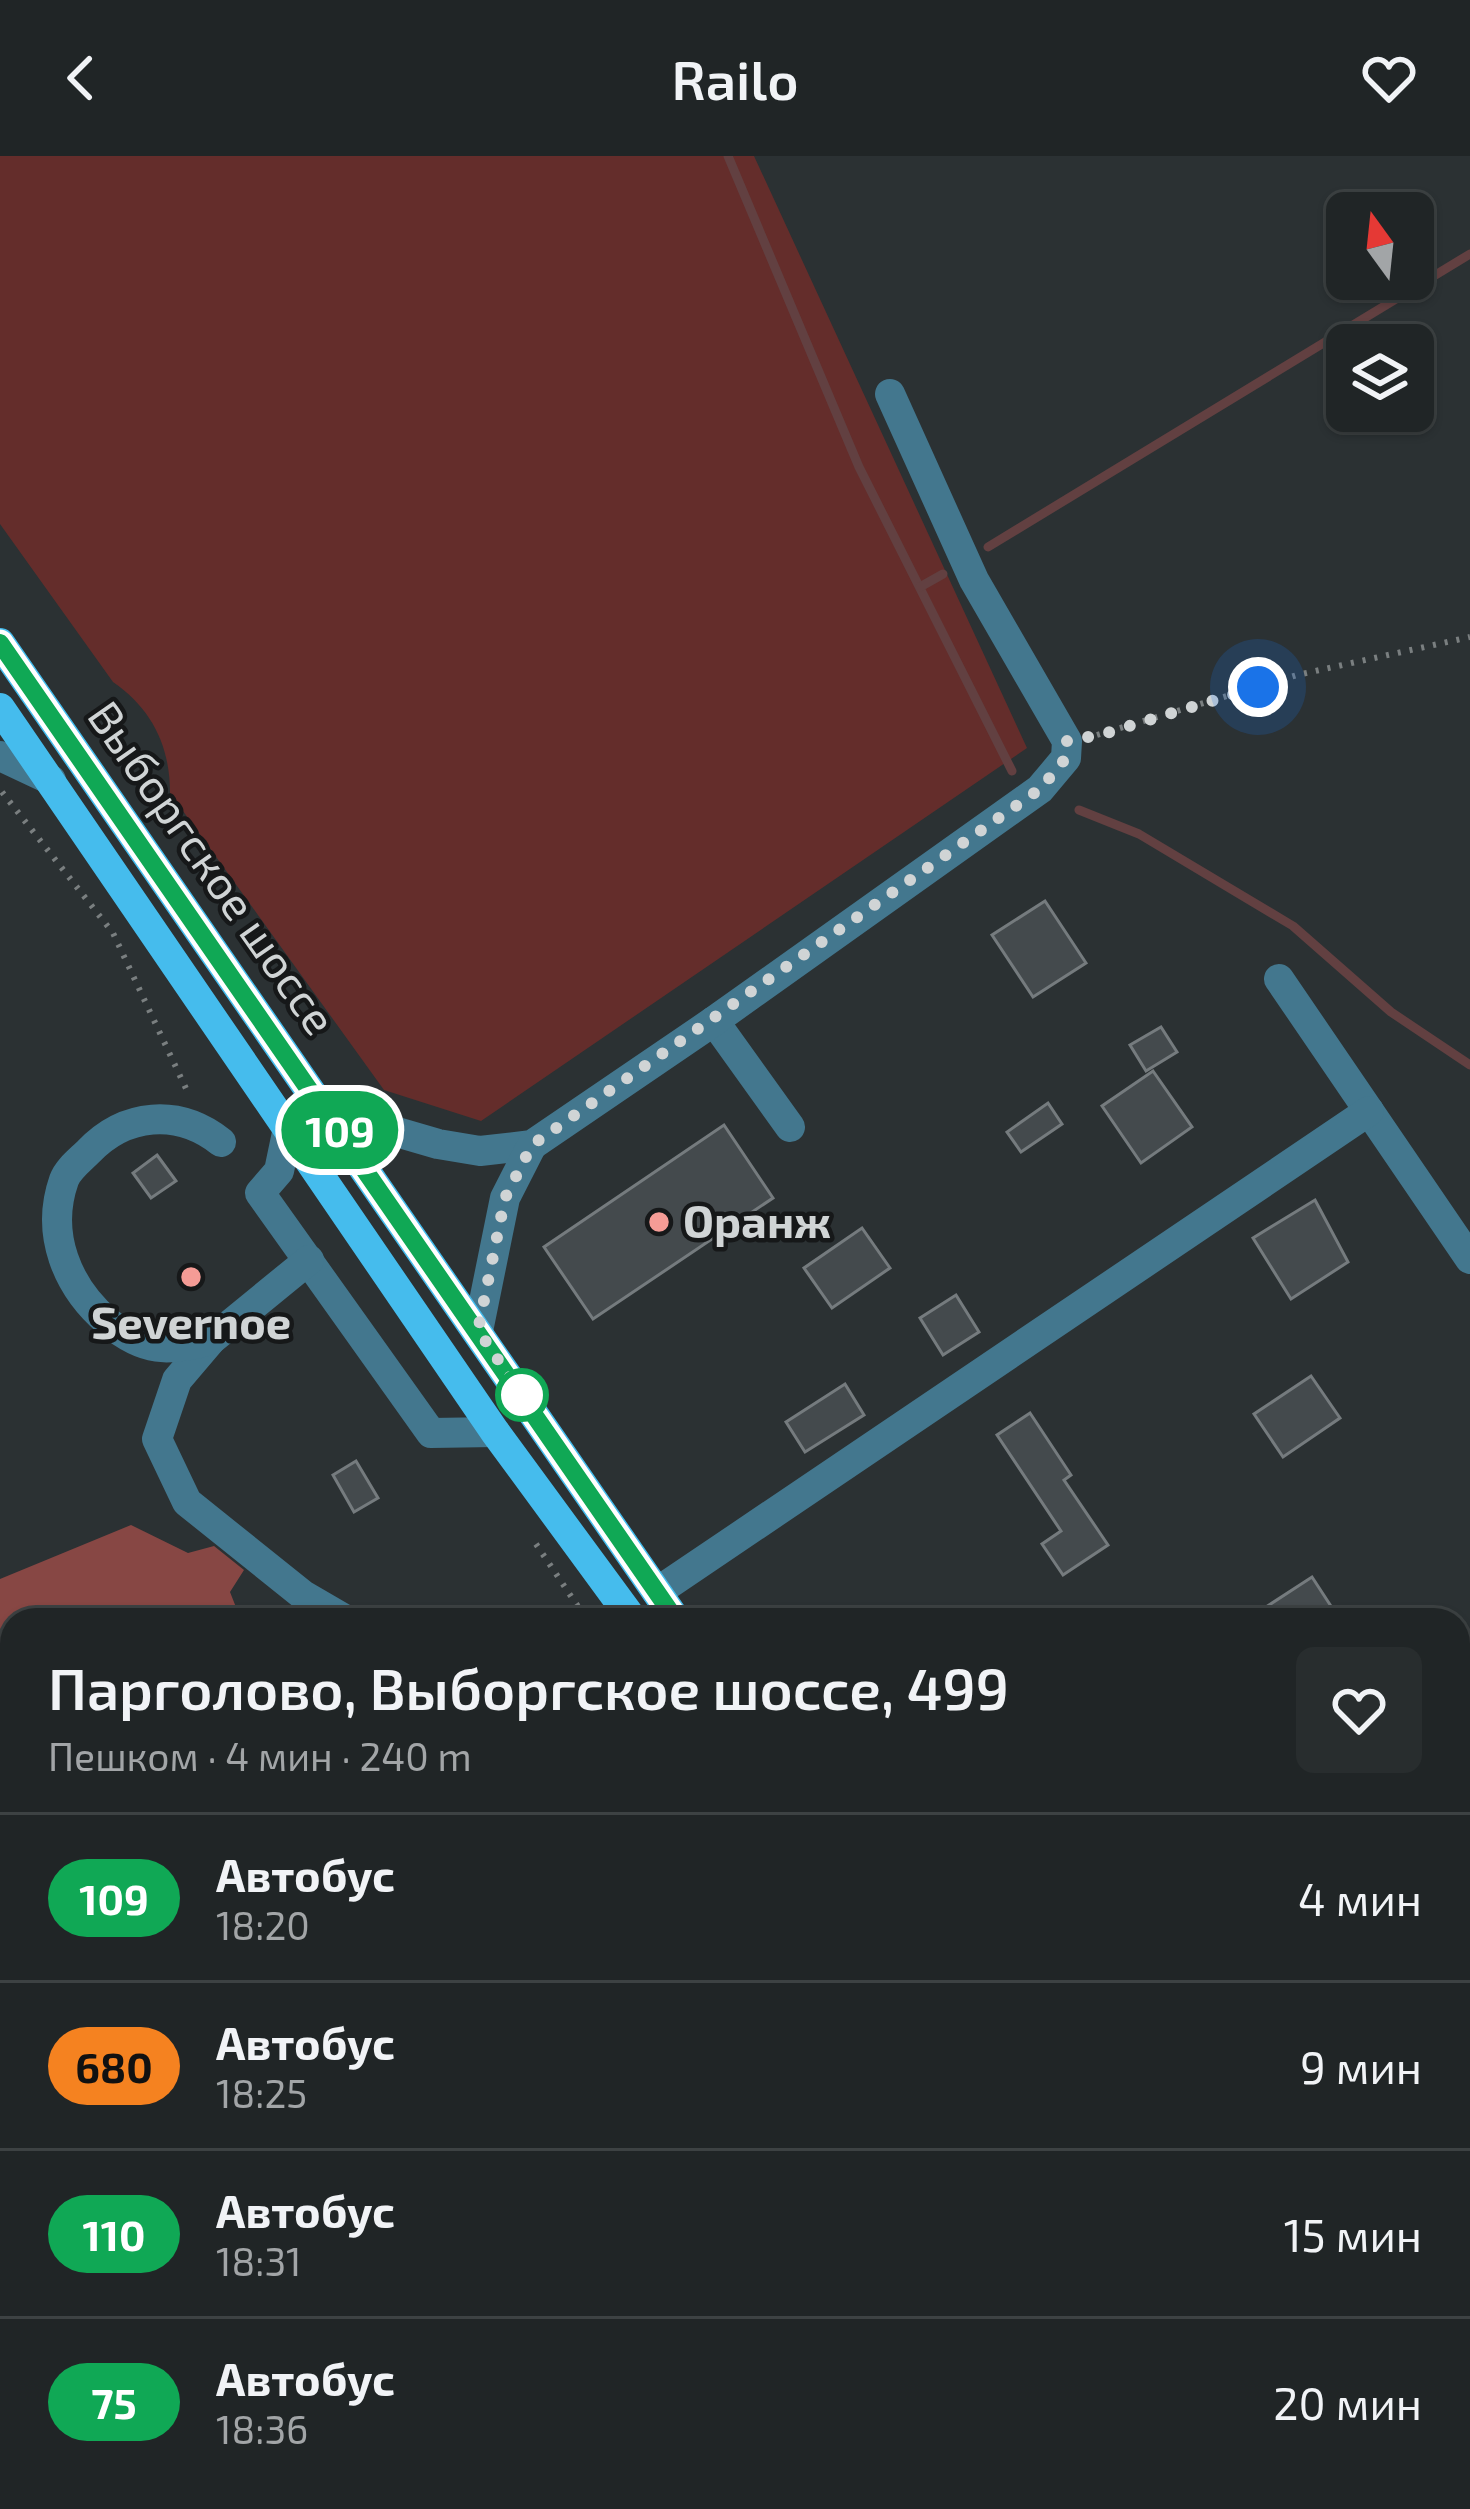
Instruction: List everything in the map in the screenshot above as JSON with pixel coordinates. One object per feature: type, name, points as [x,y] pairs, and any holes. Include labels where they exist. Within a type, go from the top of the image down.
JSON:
[{"type":"main road","name":"Выборгское шоссе","points":[[0,643],[667,1608]]},
{"type":"main road","name":"Выборгское шоссе","points":[[0,708],[495,1432],[624,1608]]},
{"type":"street","points":[[328,1112],[437,1144],[480,1151],[532,1145],[1040,789],[1066,758],[1067,741],[974,580],[890,394]]},
{"type":"street","points":[[0,756],[52,780]]},
{"type":"street","points":[[1279,979],[1470,1259]]},
{"type":"street","points":[[714,1021],[790,1127]]},
{"type":"street","points":[[656,1592],[1369,1111]]},
{"type":"street","points":[[211,1340],[173,1351],[127,1338],[85,1303],[62,1259],[57,1221],[65,1176],[101,1138],[138,1118],[165,1118],[210,1133],[221,1142]]},
{"type":"street","points":[[288,1128],[279,1171],[260,1192],[431,1433],[495,1432]]},
{"type":"street","points":[[478,1330],[505,1198],[532,1145]]},
{"type":"street","points":[[309,1259],[211,1340],[177,1380],[158,1439],[187,1502],[325,1608]]},
{"type":"path","points":[[1067,741],[1298,675],[1470,637]]},
{"type":"path","points":[[0,789],[112,933],[182,1082],[221,1142]]},
{"type":"shaded area","points":[[0,156],[754,156],[1027,748],[481,1121],[384,1090],[170,793],[167,760],[148,717],[113,682],[0,524]]},
{"type":"shaded area","points":[[131,1525],[188,1553],[214,1546],[244,1570],[230,1592],[236,1608],[0,1608],[0,1579]]},
{"type":"building","points":[[1045,901],[1086,963],[1033,997],[992,935]]},
{"type":"building","points":[[1161,1027],[1177,1052],[1146,1071],[1130,1045]]},
{"type":"building","points":[[1153,1071],[1192,1127],[1141,1163],[1102,1106]]},
{"type":"building","points":[[1048,1103],[1062,1124],[1021,1152],[1007,1132]]},
{"type":"building","name":"Оранж","points":[[724,1125],[773,1198],[593,1319],[544,1247]]},
{"type":"building","points":[[157,1155],[176,1181],[151,1198],[133,1173]]},
{"type":"building","points":[[1315,1200],[1348,1262],[1291,1299],[1253,1238]]},
{"type":"building","points":[[862,1228],[890,1268],[832,1308],[804,1268]]},
{"type":"building","points":[[956,1295],[979,1332],[943,1355],[920,1318]]},
{"type":"building","points":[[1311,1376],[1340,1418],[1283,1457],[1254,1414]]},
{"type":"building","points":[[845,1384],[864,1415],[805,1452],[786,1422]]},
{"type":"building","points":[[1030,1413],[1071,1475],[1064,1480],[1108,1545],[1063,1575],[1042,1544],[1061,1531],[997,1435]]},
{"type":"building","points":[[356,1461],[378,1498],[354,1512],[333,1475]]},
{"type":"building","points":[[1312,1577],[1332,1608],[1264,1608]]},
{"type":"waterway","points":[[728,156],[859,467],[1012,771]]},
{"type":"waterway","points":[[988,547],[1470,254]]},
{"type":"waterway","points":[[920,587],[943,574]]},
{"type":"waterway","points":[[1079,810],[1139,834],[1293,926],[1391,1012],[1470,1065]]},
{"type":"bus line","name":"109","points":[[0,643],[668,1608]]},
{"type":"place","name":"Оранж","points":[[659,1222]]},
{"type":"place","name":"Severnoe","points":[[191,1277]]},
{"type":"route","points":[[522,1395],[478,1330],[505,1198],[532,1145],[1040,789],[1066,758],[1067,741],[1258,687]]}]
